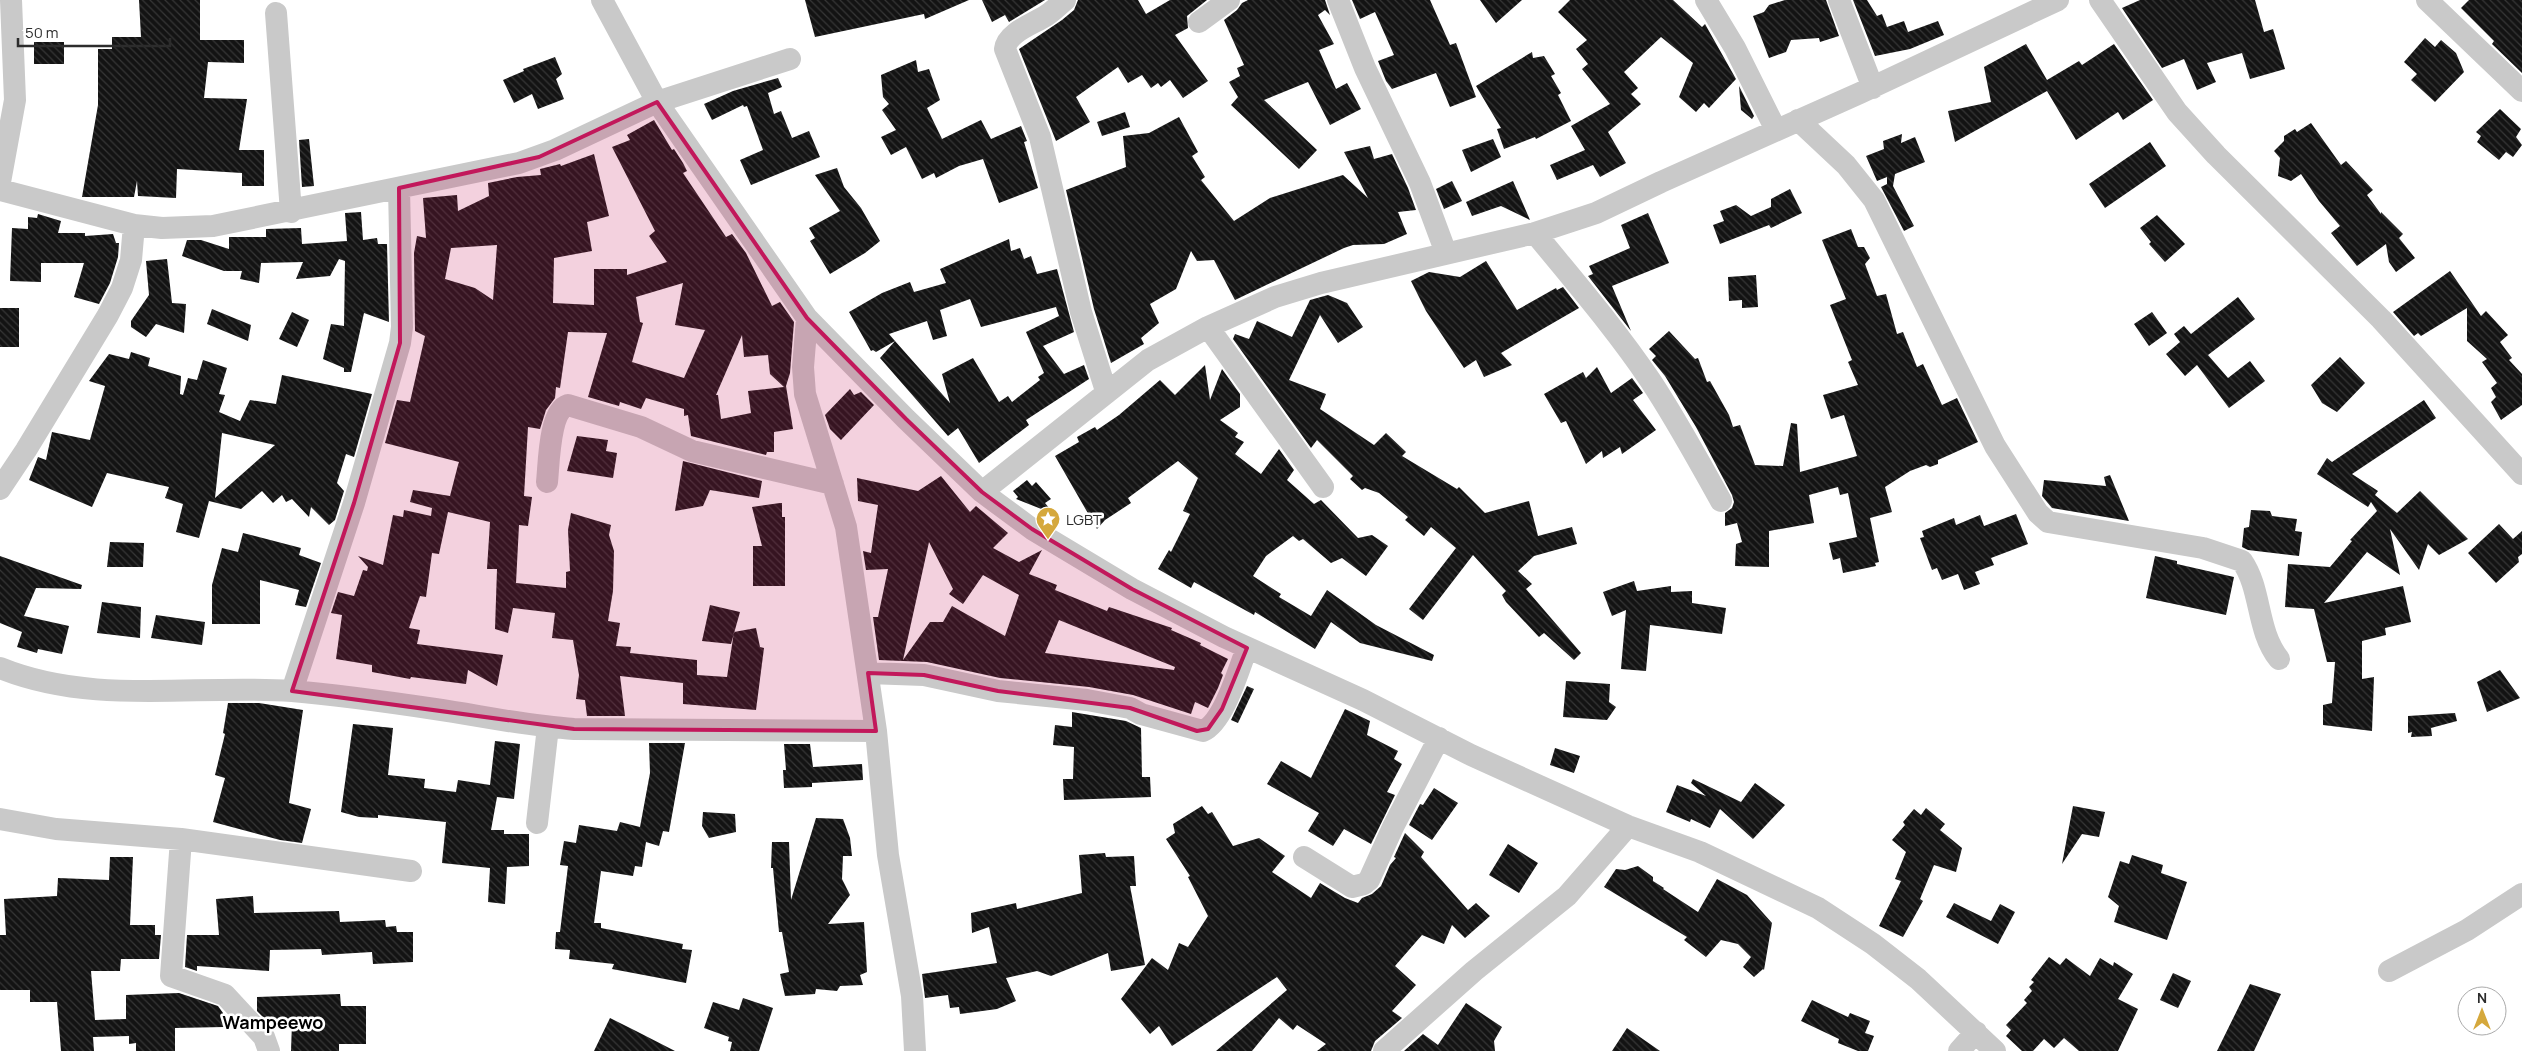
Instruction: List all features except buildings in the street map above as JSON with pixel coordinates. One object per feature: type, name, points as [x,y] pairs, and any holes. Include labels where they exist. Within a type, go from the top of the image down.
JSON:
[{"type":"street","points":[[0,182],[15,100],[11,0]]},
{"type":"street","points":[[602,0],[657,102],[807,318],[906,419],[982,492],[1032,529],[1132,589],[1248,648],[1363,700],[1439,738],[1628,826],[1700,852],[1818,908],[1918,979],[1996,1051]]},
{"type":"street","points":[[1065,0],[1048,14],[1011,37],[1006,43],[1005,49],[1042,145],[1080,312],[1106,391]]},
{"type":"street","points":[[1199,22],[1229,0]]},
{"type":"street","points":[[1338,0],[1365,68],[1420,183],[1446,253]]},
{"type":"street","points":[[1706,0],[1735,48],[1776,130]]},
{"type":"street","points":[[1840,0],[1873,88]]},
{"type":"street","points":[[982,492],[1106,391],[1148,360],[1208,327],[1275,298],[1321,283],[1535,233],[1596,213],[1798,120],[1873,88],[2058,0]]},
{"type":"street","points":[[2100,0],[2177,112],[2216,155],[2381,319],[2522,474]]},
{"type":"street","points":[[2427,0],[2522,91]]},
{"type":"street","points":[[276,13],[292,212]]},
{"type":"street","points":[[0,190],[134,225],[186,228],[212,226],[292,212],[502,167],[539,157],[657,102],[790,59]]},
{"type":"street","points":[[1798,120],[1846,165],[1874,200],[1994,446],[2038,513],[2048,522],[2203,548],[2242,560],[2252,579],[2267,640],[2279,659]]},
{"type":"street","points":[[292,691],[354,503],[400,342],[402,327],[399,188]]},
{"type":"street","points":[[0,489],[26,450],[108,315],[122,288],[131,260],[134,225]]},
{"type":"street","points":[[1535,233],[1582,290],[1649,379],[1681,428],[1721,501]]},
{"type":"street","points":[[807,318],[804,367],[805,394],[846,527],[876,731],[888,855],[912,996],[915,1051]]},
{"type":"street","points":[[1208,327],[1323,487]]},
{"type":"street","points":[[547,482],[552,436],[556,420],[562,407],[568,405],[641,427],[692,451],[833,484]]},
{"type":"street","points":[[868,673],[924,675],[998,691],[1087,700],[1130,708],[1142,714],[1203,731],[1214,723],[1222,709],[1248,648]]},
{"type":"street","points":[[0,668],[22,677],[70,687],[102,690],[292,691],[435,709],[548,727],[614,731],[876,731]]},
{"type":"street","points":[[537,823],[548,727]]},
{"type":"street","points":[[1304,857],[1352,887],[1364,884],[1369,880],[1393,827],[1439,738]]},
{"type":"street","points":[[0,819],[56,829],[181,839],[411,871]]},
{"type":"street","points":[[1384,1051],[1474,971],[1568,896],[1628,826]]},
{"type":"street","points":[[181,839],[171,976],[225,996],[264,1037],[269,1051]]},
{"type":"street","points":[[2389,971],[2467,930],[2522,894]]},
{"type":"street","points":[[1959,1051],[1976,1032]]},
{"type":"highlighted area","points":[[657,102],[807,318],[906,419],[982,492],[1032,529],[1132,589],[1247,648],[1222,709],[1208,729],[1197,731],[1130,708],[998,691],[924,675],[868,673],[876,731],[574,729],[292,691],[354,503],[400,343],[399,188],[539,157]]},
{"type":"place","name":"LGBT","points":[[1048,540]]},
{"type":"district","name":"Wampeewo","points":[[273,1022]]}]
